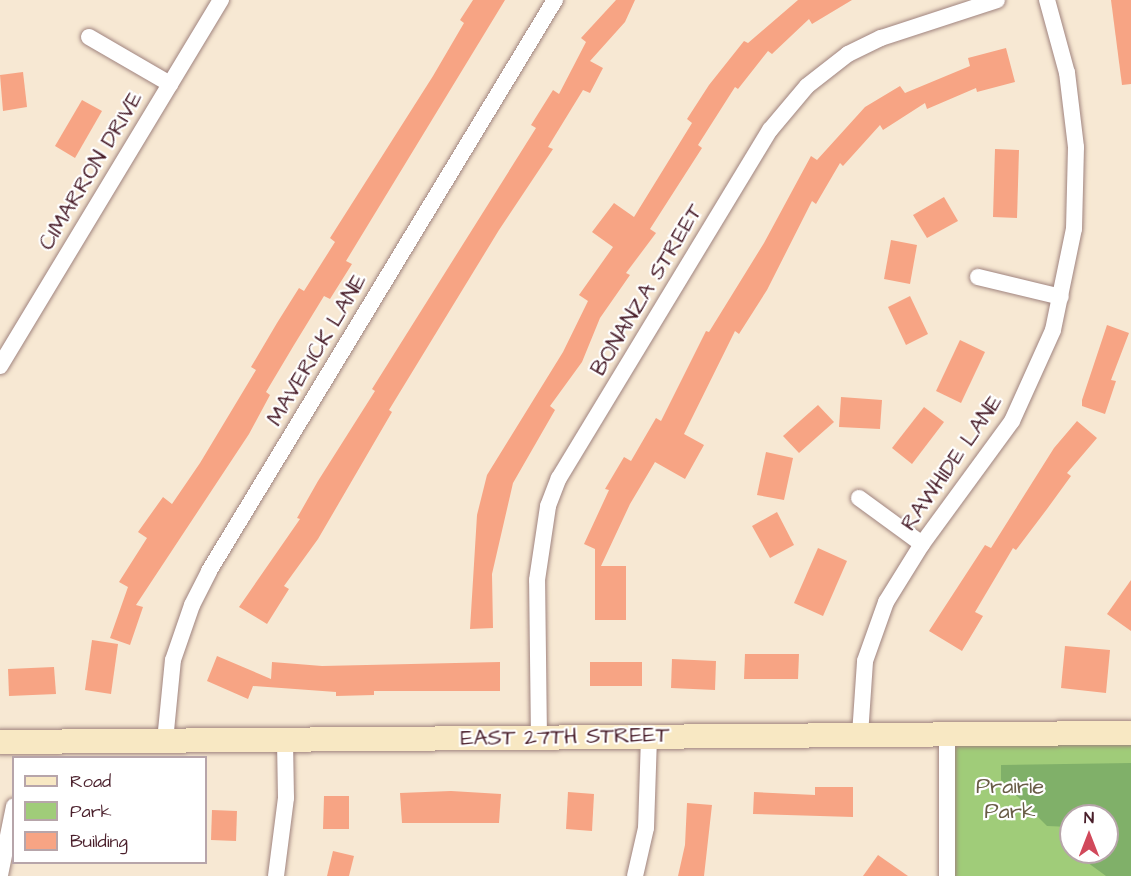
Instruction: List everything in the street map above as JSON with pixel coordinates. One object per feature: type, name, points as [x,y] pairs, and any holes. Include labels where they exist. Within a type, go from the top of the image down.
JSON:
[{"type":"street","name":"CIMARRON DRIVE","points":[[0,366],[221,0]]},
{"type":"street","name":"MAVERICK LANE","points":[[165,741],[173,660],[185,622],[209,571],[555,0]]},
{"type":"street","name":"BONANZA STREET","points":[[539,738],[537,580],[548,506],[560,478],[770,130],[807,86],[848,54],[881,38],[997,0]]},
{"type":"street","name":"RAWHIDE LANE","points":[[860,735],[860,694],[875,630],[886,602],[922,544],[1012,421],[1053,330],[1074,229],[1077,147],[1067,73],[1047,0]]},
{"type":"street","points":[[89,37],[170,84]]},
{"type":"street","points":[[978,277],[1061,297]]},
{"type":"street","points":[[859,498],[922,544]]},
{"type":"street","name":"EAST 27TH STREET","points":[[10,747],[165,741],[1131,733]]},
{"type":"street","points":[[947,734],[947,876]]},
{"type":"street","points":[[635,876],[646,828],[649,736]]},
{"type":"street","points":[[276,876],[286,798],[285,740]]},
{"type":"street","points":[[0,875],[12,816]]},
{"type":"green space","name":"Prairie Park","points":[[1131,733],[1131,876],[947,876],[947,734]]},
{"type":"green space","points":[[1131,763],[1131,876],[1106,876],[1090,864],[1119,864],[1119,804],[1059,804],[1059,826],[1047,826],[1001,780],[1001,765]]},
{"type":"building","points":[[473,0],[505,0],[346,261],[352,264],[330,299],[324,296],[266,392],[270,395],[249,434],[136,605],[143,607],[130,645],[110,638],[128,587],[119,582],[147,538],[138,532],[163,497],[172,504],[200,463],[256,370],[251,367],[299,288],[304,291],[335,242],[330,238],[433,76],[464,23],[460,20]]},
{"type":"building","points":[[616,0],[635,0],[625,22],[590,61],[603,68],[590,93],[583,90],[548,147],[553,149],[499,230],[389,410],[392,412],[318,539],[284,586],[289,589],[267,624],[239,607],[300,519],[297,518],[318,481],[375,391],[372,389],[536,128],[531,125],[553,90],[559,94],[586,42],[581,38]]},
{"type":"building","points":[[798,0],[852,0],[812,24],[809,19],[772,54],[768,51],[738,89],[735,87],[698,145],[702,148],[650,229],[656,233],[626,273],[630,275],[600,318],[582,362],[550,406],[555,410],[513,483],[492,574],[493,628],[470,629],[477,515],[487,475],[563,352],[588,301],[579,295],[613,247],[592,232],[614,203],[634,217],[692,123],[687,119],[709,85],[744,41],[748,43]]},
{"type":"building","points":[[1111,0],[1131,0],[1131,84],[1122,85]]},
{"type":"building","points":[[1006,48],[1015,82],[977,92],[976,88],[927,109],[925,103],[883,130],[880,125],[843,166],[840,163],[816,204],[812,201],[767,290],[739,334],[735,331],[684,434],[704,445],[685,479],[655,462],[630,504],[601,566],[626,566],[626,620],[595,620],[595,549],[584,544],[609,490],[605,489],[624,457],[631,461],[656,418],[661,421],[706,331],[709,332],[764,243],[811,156],[817,160],[865,107],[900,86],[905,93],[970,66],[968,58]]},
{"type":"building","points":[[23,72],[27,107],[3,111],[0,75]]},
{"type":"building","points":[[82,100],[102,111],[75,158],[55,146]]},
{"type":"building","points":[[995,149],[1019,150],[1017,218],[993,217]]},
{"type":"building","points":[[944,197],[958,221],[927,238],[913,215]]},
{"type":"building","points":[[891,240],[917,245],[910,284],[884,279]]},
{"type":"building","points":[[910,296],[928,334],[906,345],[888,307]]},
{"type":"building","points":[[1107,325],[1129,333],[1111,380],[1116,381],[1105,414],[1082,406],[1082,400]]},
{"type":"building","points":[[960,340],[985,352],[961,403],[936,391]]},
{"type":"building","points":[[841,397],[882,400],[880,429],[839,427]]},
{"type":"building","points":[[818,405],[834,422],[799,453],[783,436]]},
{"type":"building","points":[[924,407],[944,422],[912,464],[892,448]]},
{"type":"building","points":[[1077,421],[1097,438],[1067,473],[1071,476],[1016,550],[1013,548],[975,612],[983,616],[962,651],[929,631],[985,545],[991,548],[1054,448]]},
{"type":"building","points":[[766,452],[793,458],[784,500],[757,495]]},
{"type":"building","points":[[777,512],[794,545],[770,558],[752,526]]},
{"type":"building","points":[[818,548],[847,561],[823,616],[794,603]]},
{"type":"building","points":[[1131,580],[1131,631],[1107,614]]},
{"type":"building","points":[[92,640],[118,644],[111,694],[85,690]]},
{"type":"building","points":[[1065,646],[1110,650],[1106,693],[1061,688]]},
{"type":"building","points":[[745,654],[799,654],[798,679],[744,679]]},
{"type":"building","points":[[217,656],[271,679],[272,662],[322,666],[500,662],[500,691],[374,691],[374,695],[336,696],[336,692],[253,686],[248,699],[207,681]]},
{"type":"building","points":[[672,659],[716,661],[715,690],[671,688]]},
{"type":"building","points":[[590,662],[642,662],[642,686],[590,686]]},
{"type":"building","points":[[54,667],[56,694],[9,696],[8,669]]},
{"type":"building","points":[[815,787],[853,787],[853,817],[753,814],[754,792],[815,795]]},
{"type":"building","points":[[451,791],[501,794],[499,823],[402,823],[400,793]]},
{"type":"building","points":[[568,792],[594,794],[592,831],[566,829]]},
{"type":"building","points":[[324,796],[349,796],[349,829],[323,829]]},
{"type":"building","points":[[687,803],[712,805],[704,876],[678,876],[685,845]]},
{"type":"building","points":[[212,810],[237,811],[236,841],[211,840]]},
{"type":"building","points":[[333,851],[354,856],[349,876],[327,876]]},
{"type":"building","points":[[878,855],[908,876],[863,876]]}]
